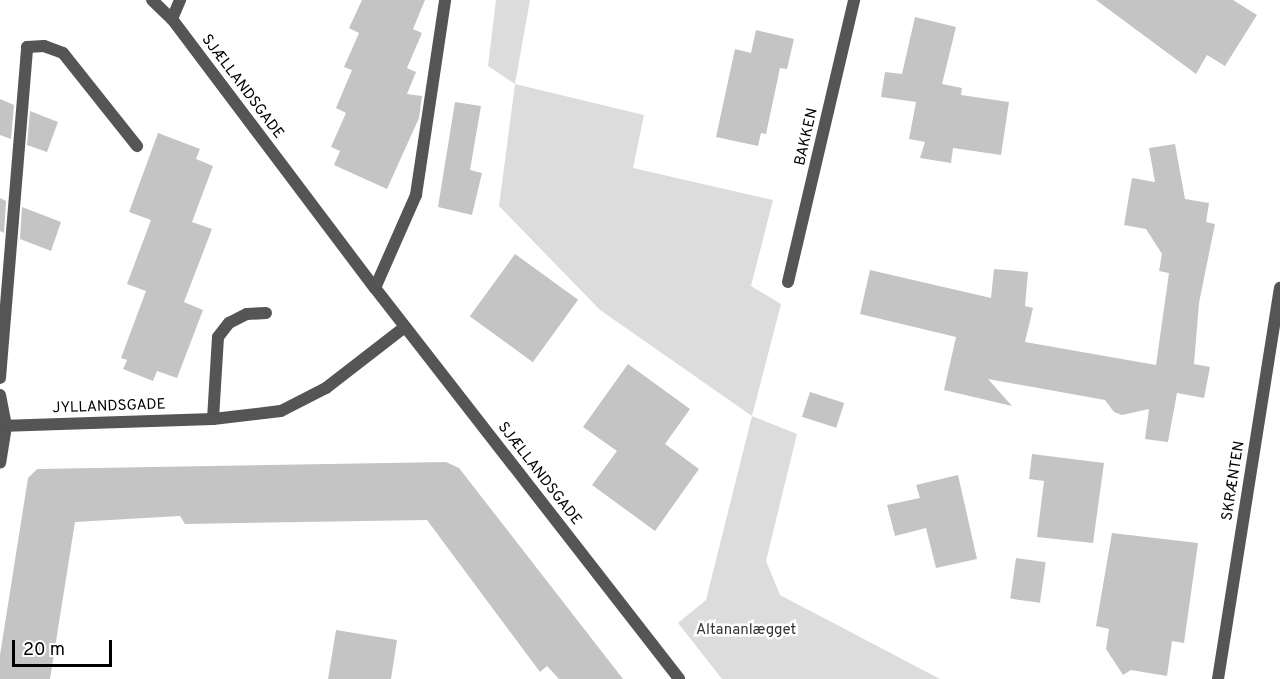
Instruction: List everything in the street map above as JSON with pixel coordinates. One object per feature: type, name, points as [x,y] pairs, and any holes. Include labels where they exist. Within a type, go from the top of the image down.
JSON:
[{"type":"street","name":"SJÆLLANDSGADE","points":[[153,0],[172,19],[375,288],[679,679]]},
{"type":"street","points":[[172,19],[180,0]]},
{"type":"street","points":[[375,288],[416,195],[446,0]]},
{"type":"street","name":"BAKKEN","points":[[788,282],[854,0]]},
{"type":"street","points":[[0,378],[27,47],[44,46],[63,53],[137,146]]},
{"type":"street","name":"SKRÆNTEN","points":[[1218,679],[1280,288]]},
{"type":"street","points":[[213,419],[218,337],[229,323],[247,314],[266,313]]},
{"type":"street","name":"JYLLANDSGADE","points":[[3,426],[213,419],[281,411],[326,388],[405,327]]},
{"type":"street","points":[[0,395],[3,426],[0,463]]},
{"type":"green space","points":[[496,0],[530,0],[515,84],[488,66]]},
{"type":"green space","points":[[515,84],[644,115],[633,168],[773,200],[751,286],[781,304],[752,416],[600,310],[499,206]]},
{"type":"green space","name":"Altananlægget","points":[[752,416],[797,434],[766,561],[780,595],[940,679],[722,679],[678,623],[706,600]]},
{"type":"building","points":[[362,0],[425,0],[413,29],[422,33],[407,68],[416,72],[407,94],[422,96],[419,118],[387,189],[334,165],[340,151],[331,147],[346,113],[336,108],[352,70],[344,67],[359,33],[349,28]]},
{"type":"building","points":[[1096,0],[1233,0],[1257,15],[1225,66],[1207,55],[1196,74]]},
{"type":"building","points":[[915,17],[956,27],[942,84],[962,88],[961,95],[1009,102],[1001,155],[953,148],[951,163],[920,158],[925,142],[909,139],[916,102],[881,97],[885,72],[902,74]]},
{"type":"building","points":[[756,30],[794,39],[787,69],[780,68],[766,134],[761,133],[758,146],[716,137],[735,49],[751,53]]},
{"type":"building","points":[[0,99],[14,105],[11,139],[0,135]]},
{"type":"building","points":[[455,102],[481,106],[470,170],[482,173],[472,215],[438,207]]},
{"type":"building","points":[[30,111],[58,122],[47,152],[27,145]]},
{"type":"building","points":[[158,133],[200,149],[196,159],[213,166],[192,222],[212,229],[184,302],[203,310],[177,378],[157,371],[153,381],[123,369],[127,360],[121,358],[146,291],[127,284],[151,220],[129,212]]},
{"type":"building","points":[[1175,144],[1185,199],[1209,203],[1206,222],[1215,224],[1199,303],[1194,364],[1210,367],[1204,398],[1177,393],[1168,442],[1145,439],[1149,409],[1122,415],[1114,412],[1105,400],[988,379],[1012,406],[944,390],[956,337],[860,314],[870,270],[991,298],[994,269],[1028,272],[1025,306],[1033,308],[1025,342],[1156,365],[1169,273],[1159,271],[1162,254],[1146,229],[1124,225],[1132,178],[1155,182],[1149,148]]},
{"type":"building","points":[[0,198],[6,201],[4,233],[0,231]]},
{"type":"building","points":[[22,207],[61,222],[51,251],[20,239]]},
{"type":"building","points":[[515,254],[578,300],[533,362],[470,316]]},
{"type":"building","points":[[628,364],[690,409],[665,444],[699,469],[655,531],[592,485],[617,451],[583,427]]},
{"type":"building","points":[[810,392],[844,403],[836,428],[802,417]]},
{"type":"building","points":[[1032,454],[1104,463],[1093,543],[1037,537],[1044,481],[1029,479]]},
{"type":"building","points":[[446,462],[459,468],[623,679],[559,679],[547,666],[540,672],[427,520],[185,524],[180,516],[75,522],[50,679],[0,679],[0,655],[28,478],[37,469]]},
{"type":"building","points":[[958,475],[977,559],[936,568],[926,528],[895,536],[887,505],[920,498],[916,485]]},
{"type":"building","points":[[1112,533],[1198,543],[1184,643],[1172,641],[1167,676],[1131,670],[1123,675],[1106,649],[1109,629],[1096,626]]},
{"type":"building","points":[[1016,558],[1046,562],[1040,603],[1010,599]]},
{"type":"building","points":[[336,630],[397,640],[391,679],[328,679]]}]
